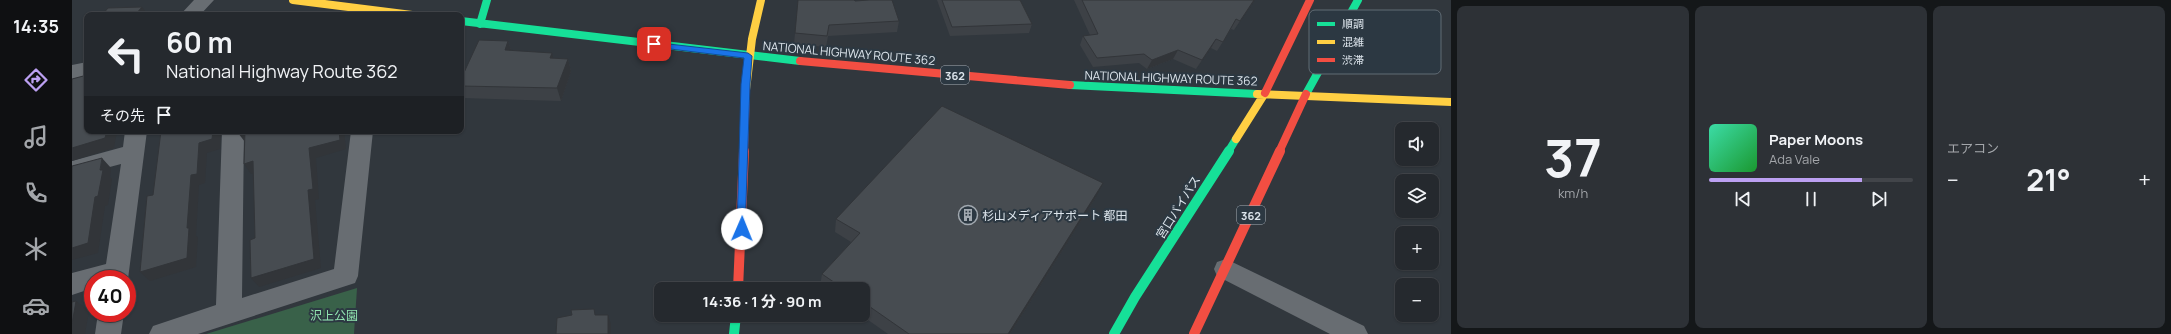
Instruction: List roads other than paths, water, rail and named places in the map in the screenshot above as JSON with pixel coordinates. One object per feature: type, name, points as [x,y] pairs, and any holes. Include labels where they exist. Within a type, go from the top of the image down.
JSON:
[{"type":"main road","points":[[293,0],[388,12]]},
{"type":"main road","points":[[480,24],[487,0]]},
{"type":"main road","points":[[738,282],[748,56],[752,28],[762,0]]},
{"type":"main road","name":"宮口バイパス","points":[[1114,334],[1135,297],[1265,93],[1310,0]]},
{"type":"main road","points":[[1352,10],[1358,0]]},
{"type":"main road","name":"NATIONAL HIGHWAY ROUTE 362","points":[[464,21],[748,56],[1078,86],[1306,94],[1451,102]]},
{"type":"main road","points":[[1306,94],[1317,74]]},
{"type":"main road","name":"362","points":[[1194,334],[1306,94]]},
{"type":"main road","points":[[734,334],[735,322]]},
{"type":"street","points":[[192,12],[205,0]]},
{"type":"street","points":[[72,72],[84,70]]},
{"type":"street","points":[[117,270],[135,134]]},
{"type":"street","points":[[229,313],[233,134]]},
{"type":"street","points":[[162,334],[346,276],[362,134]]},
{"type":"street","points":[[72,169],[132,153]]},
{"type":"street","points":[[1226,268],[1355,334]]},
{"type":"street","points":[[72,284],[84,282]]},
{"type":"street","points":[[108,334],[110,322]]},
{"type":"place","name":"杉山メディアサポート 都田","points":[[968,215]]},
{"type":"park label","name":"沢上公園","points":[[334,315]]}]
